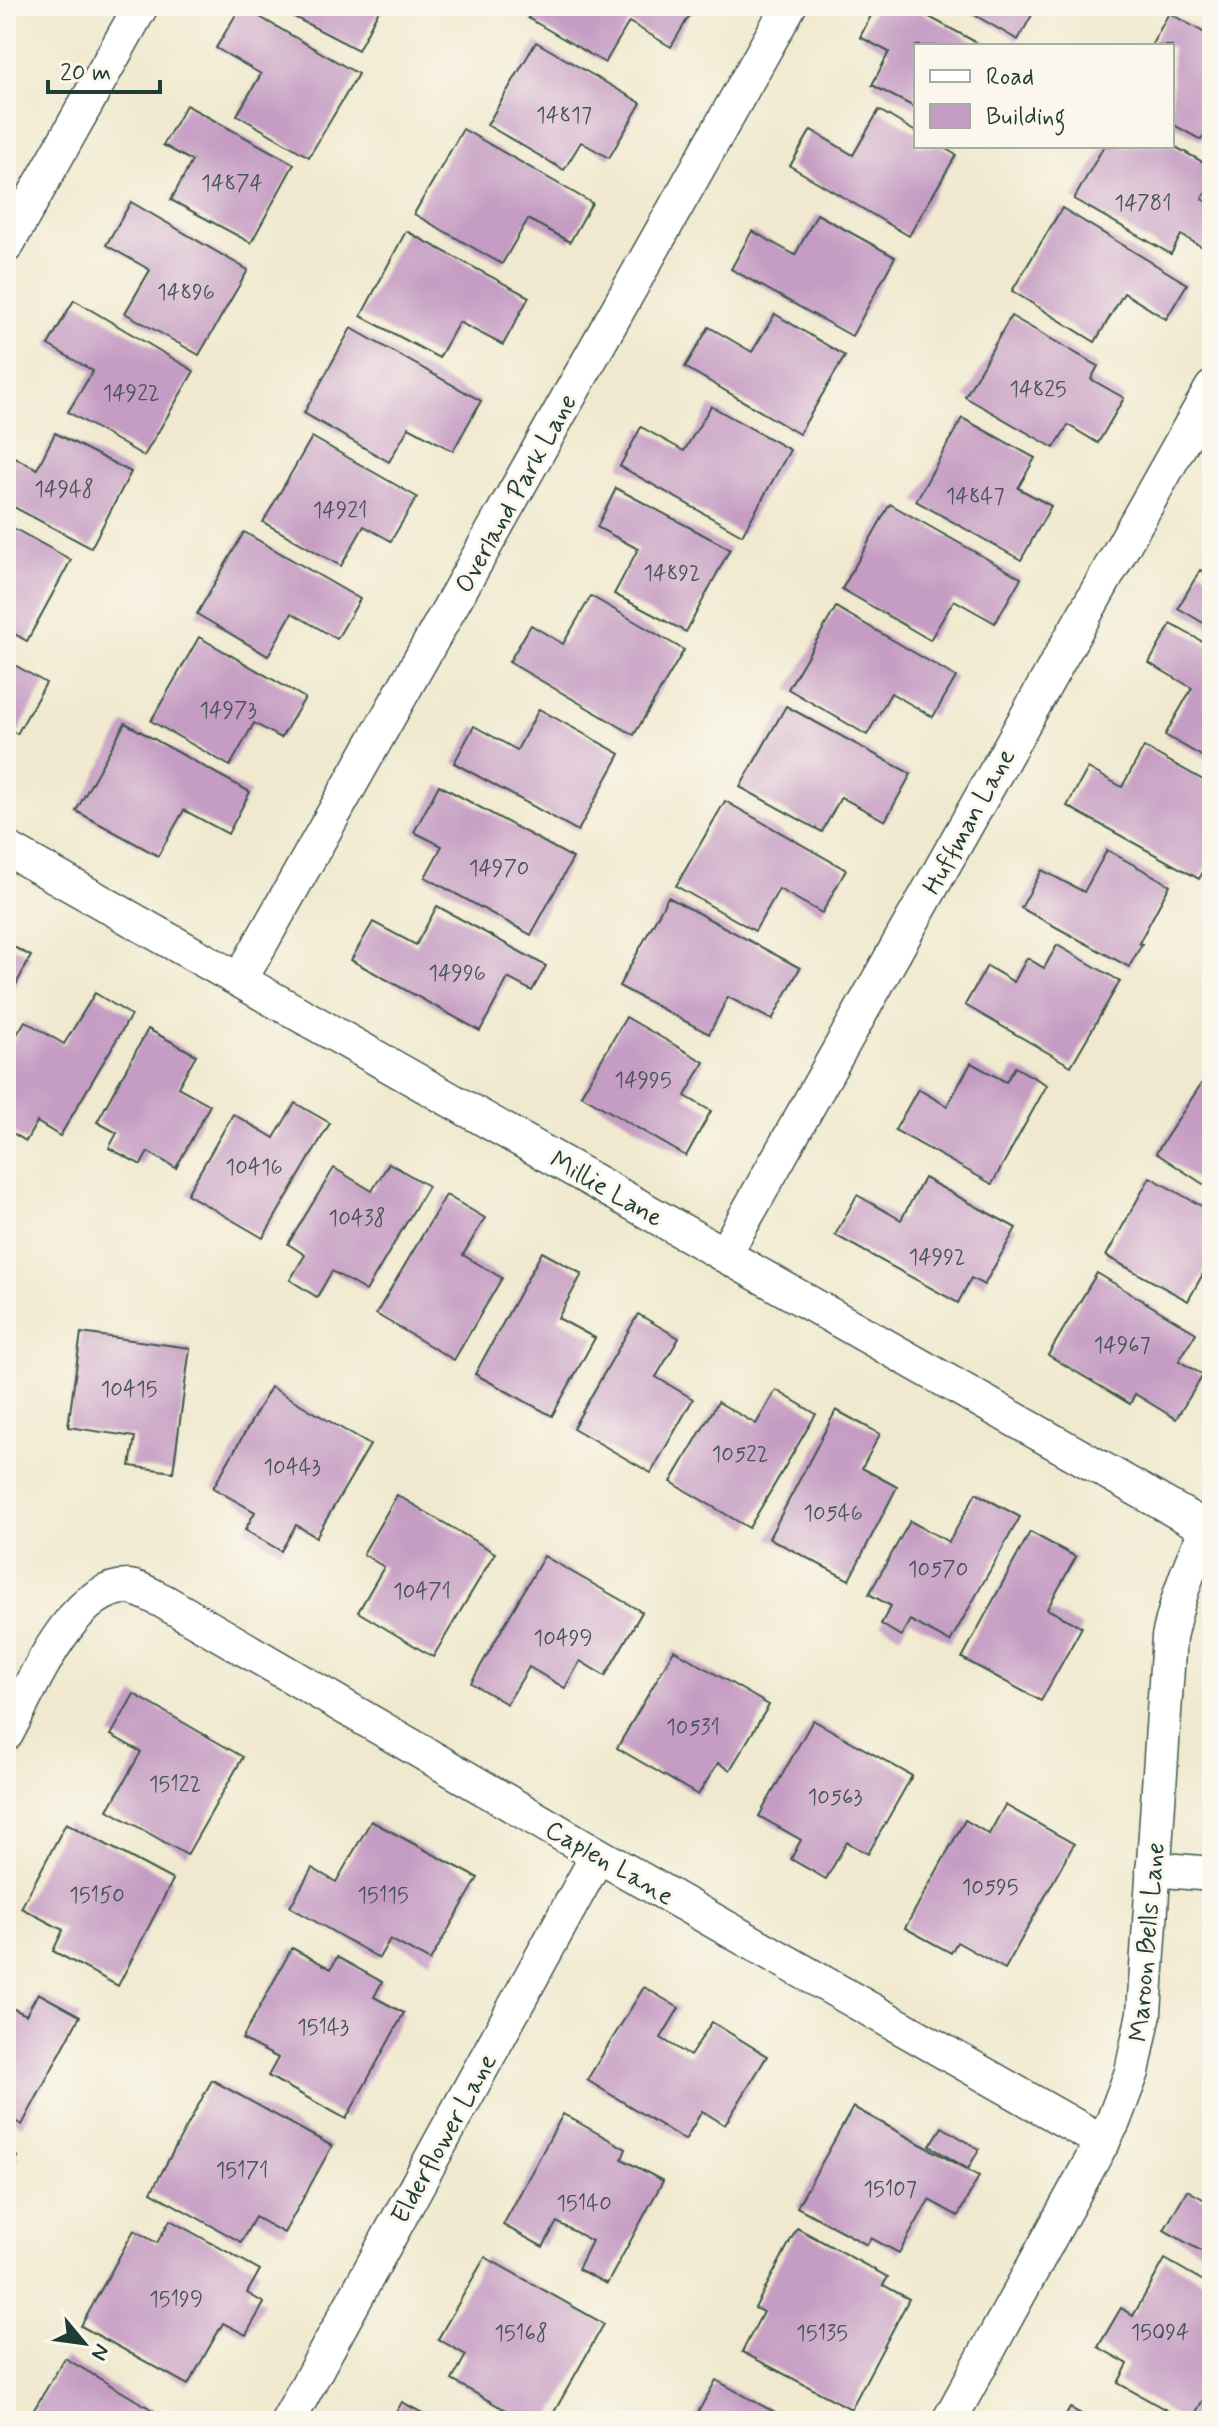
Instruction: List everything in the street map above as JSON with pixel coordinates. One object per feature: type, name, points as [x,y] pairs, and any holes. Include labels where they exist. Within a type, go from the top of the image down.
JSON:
[{"type":"street","points":[[6,246],[141,6]]},
{"type":"street","name":"Overland Park Lane","points":[[240,980],[789,6]]},
{"type":"street","name":"Huffman Lane","points":[[724,1255],[1212,388]]},
{"type":"street","name":"Millie Lane","points":[[6,848],[724,1255],[1210,1525]]},
{"type":"street","name":"Maroon Bells Lane","points":[[949,2421],[1103,2142],[1132,2072],[1146,1996],[1169,1637],[1191,1563],[1210,1525]]},
{"type":"street","name":"Caplen Lane","points":[[6,1734],[59,1637],[85,1603],[96,1595],[130,1587],[163,1601],[598,1855],[1103,2142]]},
{"type":"street","name":"Elderflower Lane","points":[[288,2421],[598,1855]]},
{"type":"street","points":[[1153,1869],[1212,1874]]},
{"type":"building","points":[[241,6],[358,74],[309,157],[237,115],[261,74],[216,48]]},
{"type":"building","points":[[273,6],[381,6],[358,50]]},
{"type":"building","points":[[535,6],[695,6],[671,47],[629,22],[605,63],[528,18]]},
{"type":"building","points":[[876,6],[909,6],[979,44],[914,44],[914,107],[872,85],[889,52],[860,37]]},
{"type":"building","points":[[959,6],[1037,6],[1018,40]]},
{"type":"building","points":[[1193,6],[1212,6],[1212,17]]},
{"type":"building","points":[[1169,13],[1212,37],[1212,121],[1201,140],[1174,125],[1174,44],[1152,44]]},
{"type":"building","points":[[536,42],[641,103],[609,158],[581,142],[564,170],[487,125]]},
{"type":"building","points":[[186,105],[294,164],[251,243],[171,200],[192,161],[163,145]]},
{"type":"building","points":[[879,110],[914,131],[914,148],[944,148],[956,155],[909,236],[790,166],[811,130],[853,155]]},
{"type":"building","points":[[463,129],[592,203],[570,242],[528,219],[502,264],[414,214]]},
{"type":"building","points":[[1174,146],[1212,167],[1212,182],[1202,199],[1212,205],[1212,239],[1206,249],[1181,235],[1171,254],[1074,199],[1103,148]]},
{"type":"building","points":[[131,202],[248,270],[199,355],[125,313],[150,270],[106,245]]},
{"type":"building","points":[[1062,208],[1187,284],[1166,319],[1124,293],[1095,342],[1012,291]]},
{"type":"building","points":[[817,214],[895,257],[852,336],[731,269],[752,231],[795,255]]},
{"type":"building","points":[[406,231],[529,297],[503,345],[459,322],[439,358],[361,316]]},
{"type":"building","points":[[74,300],[194,371],[144,456],[68,412],[93,371],[48,345]]},
{"type":"building","points":[[775,314],[845,356],[799,434],[685,367],[709,327],[752,352]]},
{"type":"building","points":[[1011,316],[1098,366],[1091,379],[1124,398],[1098,443],[1068,425],[1054,448],[965,397]]},
{"type":"building","points":[[351,328],[481,401],[453,451],[409,427],[389,462],[304,413]]},
{"type":"building","points":[[711,406],[790,450],[742,535],[620,466],[641,427],[684,451]]},
{"type":"building","points":[[962,418],[1035,458],[1018,488],[1051,506],[1021,560],[916,501]]},
{"type":"building","points":[[55,433],[131,472],[91,548],[6,503],[6,453],[37,469]]},
{"type":"building","points":[[312,437],[417,497],[391,541],[364,526],[341,566],[263,522]]},
{"type":"building","points":[[616,488],[730,549],[686,632],[614,594],[638,549],[597,527]]},
{"type":"building","points":[[890,504],[1021,578],[995,623],[954,600],[930,640],[842,589]]},
{"type":"building","points":[[6,524],[71,560],[27,641],[6,629]]},
{"type":"building","points":[[244,532],[360,599],[337,639],[292,613],[268,656],[197,614]]},
{"type":"building","points":[[1200,570],[1212,576],[1212,628],[1178,608]]},
{"type":"building","points":[[591,596],[684,650],[634,735],[509,662],[531,625],[563,644]]},
{"type":"building","points":[[836,607],[956,677],[933,717],[891,693],[867,735],[788,689]]},
{"type":"building","points":[[1171,624],[1212,647],[1212,762],[1165,735],[1192,688],[1149,663]]},
{"type":"building","points":[[199,637],[305,698],[281,738],[254,723],[230,766],[151,721]]},
{"type":"building","points":[[6,660],[46,683],[17,734],[6,728]]},
{"type":"building","points":[[786,706],[911,774],[885,821],[841,797],[822,832],[740,787]]},
{"type":"building","points":[[539,709],[620,754],[578,831],[454,763],[474,726],[517,750]]},
{"type":"building","points":[[125,723],[250,792],[228,834],[184,810],[158,856],[76,811]]},
{"type":"building","points":[[1144,747],[1212,785],[1212,856],[1199,879],[1067,806],[1088,768],[1122,787]]},
{"type":"building","points":[[439,785],[573,858],[531,935],[425,877],[442,846],[414,832]]},
{"type":"building","points":[[725,801],[846,870],[822,913],[779,889],[755,931],[676,886]]},
{"type":"building","points":[[1107,850],[1170,885],[1129,967],[1021,908],[1042,870],[1084,892]]},
{"type":"building","points":[[668,897],[800,968],[772,1020],[728,997],[709,1034],[619,986]]},
{"type":"building","points":[[437,906],[546,966],[532,991],[508,978],[480,1031],[351,960],[373,922],[416,945]]},
{"type":"building","points":[[6,943],[31,956],[6,1004]]},
{"type":"building","points":[[1057,945],[1120,981],[1071,1066],[965,1005],[987,966],[1014,982],[1027,958],[1044,968]]},
{"type":"building","points":[[95,993],[131,1015],[60,1136],[37,1122],[26,1141],[6,1129],[6,1053],[25,1021],[64,1044]]},
{"type":"building","points":[[626,1017],[704,1062],[685,1096],[711,1111],[686,1156],[581,1095]]},
{"type":"building","points":[[148,1029],[196,1055],[178,1087],[210,1105],[176,1168],[148,1152],[141,1165],[109,1148],[117,1133],[97,1122]]},
{"type":"building","points":[[971,1063],[1006,1082],[1015,1067],[1047,1085],[992,1184],[895,1130],[918,1089],[947,1106]]},
{"type":"building","points":[[1205,1078],[1212,1082],[1212,1190],[1156,1153]]},
{"type":"building","points":[[295,1103],[330,1123],[263,1238],[187,1194],[233,1114],[274,1138]]},
{"type":"building","points":[[389,1163],[428,1186],[366,1291],[332,1271],[317,1297],[290,1280],[305,1255],[288,1244],[334,1168],[372,1191]]},
{"type":"building","points":[[1150,1177],[1212,1212],[1212,1265],[1209,1263],[1188,1301],[1106,1256]]},
{"type":"building","points":[[924,1178],[1016,1228],[984,1285],[971,1278],[958,1303],[835,1235],[857,1195],[901,1220]]},
{"type":"building","points":[[446,1195],[485,1218],[463,1255],[502,1278],[454,1360],[376,1314]]},
{"type":"building","points":[[542,1252],[582,1274],[558,1318],[595,1338],[552,1416],[475,1374]]},
{"type":"building","points":[[1097,1273],[1196,1333],[1179,1361],[1203,1375],[1176,1419],[1135,1394],[1130,1404],[1048,1355]]},
{"type":"building","points":[[638,1314],[679,1338],[656,1377],[693,1399],[651,1473],[573,1428]]},
{"type":"building","points":[[81,1333],[190,1348],[173,1472],[130,1466],[135,1437],[68,1427]]},
{"type":"building","points":[[271,1387],[370,1445],[316,1537],[296,1525],[281,1551],[245,1530],[255,1512],[213,1488]]},
{"type":"building","points":[[776,1390],[816,1414],[749,1528],[671,1482],[718,1402],[756,1424]]},
{"type":"building","points":[[836,1410],[880,1434],[862,1468],[897,1487],[849,1580],[769,1538]]},
{"type":"building","points":[[976,1493],[1020,1517],[950,1642],[910,1620],[901,1636],[881,1624],[891,1606],[869,1594],[910,1521],[949,1542]]},
{"type":"building","points":[[397,1495],[495,1553],[433,1657],[358,1612],[384,1567],[363,1554]]},
{"type":"building","points":[[1030,1532],[1076,1557],[1047,1609],[1082,1627],[1041,1701],[962,1658]]},
{"type":"building","points":[[544,1556],[642,1612],[605,1676],[580,1661],[565,1688],[529,1667],[507,1704],[471,1683]]},
{"type":"building","points":[[674,1650],[769,1705],[730,1770],[718,1763],[698,1795],[617,1748]]},
{"type":"building","points":[[134,1694],[243,1757],[187,1855],[108,1810],[141,1752],[111,1735]]},
{"type":"building","points":[[813,1720],[912,1776],[868,1854],[847,1842],[826,1879],[791,1859],[801,1840],[759,1816]]},
{"type":"building","points":[[1005,1805],[1074,1844],[1005,1969],[957,1942],[951,1953],[905,1928],[965,1820],[989,1834]]},
{"type":"building","points":[[371,1821],[478,1878],[430,1961],[390,1939],[379,1958],[290,1907],[312,1868],[336,1882]]},
{"type":"building","points":[[66,1823],[173,1880],[118,1986],[53,1951],[63,1930],[21,1908]]},
{"type":"building","points":[[292,1948],[331,1969],[337,1957],[382,1982],[374,1997],[404,2013],[346,2119],[268,2076],[278,2058],[242,2039]]},
{"type":"building","points":[[644,1987],[679,2008],[661,2038],[690,2056],[712,2022],[767,2056],[725,2125],[702,2111],[685,2140],[587,2080]]},
{"type":"building","points":[[38,1993],[80,2016],[22,2125],[6,2116],[6,2005],[26,2015]]},
{"type":"building","points":[[212,2080],[332,2146],[284,2233],[255,2217],[241,2242],[151,2192]]},
{"type":"building","points":[[853,2107],[979,2176],[958,2216],[929,2200],[899,2253],[871,2238],[867,2245],[797,2207]]},
{"type":"building","points":[[563,2114],[626,2149],[622,2159],[663,2181],[607,2284],[578,2269],[592,2241],[557,2222],[543,2247],[503,2225]]},
{"type":"building","points":[[942,2127],[979,2149],[968,2169],[930,2146]]},
{"type":"building","points":[[6,2150],[18,2157],[6,2178]]},
{"type":"building","points":[[1187,2190],[1212,2204],[1212,2257],[1164,2230]]},
{"type":"building","points":[[170,2220],[260,2270],[247,2293],[264,2303],[246,2335],[223,2323],[188,2385],[81,2326],[134,2230],[157,2243]]},
{"type":"building","points":[[797,2228],[888,2277],[883,2285],[909,2299],[851,2409],[742,2352],[763,2312],[755,2308]]},
{"type":"building","points":[[485,2257],[604,2324],[549,2421],[525,2421],[452,2380],[466,2355],[438,2339]]},
{"type":"building","points":[[1165,2259],[1212,2286],[1212,2384],[1191,2421],[1118,2383],[1128,2364],[1098,2347],[1121,2308],[1133,2316]]},
{"type":"building","points":[[65,2358],[171,2421],[27,2421]]},
{"type":"building","points":[[716,2380],[790,2421],[693,2421]]},
{"type":"building","points":[[402,2402],[437,2421],[391,2421]]},
{"type":"building","points":[[1070,2408],[1094,2421],[1063,2421]]}]
